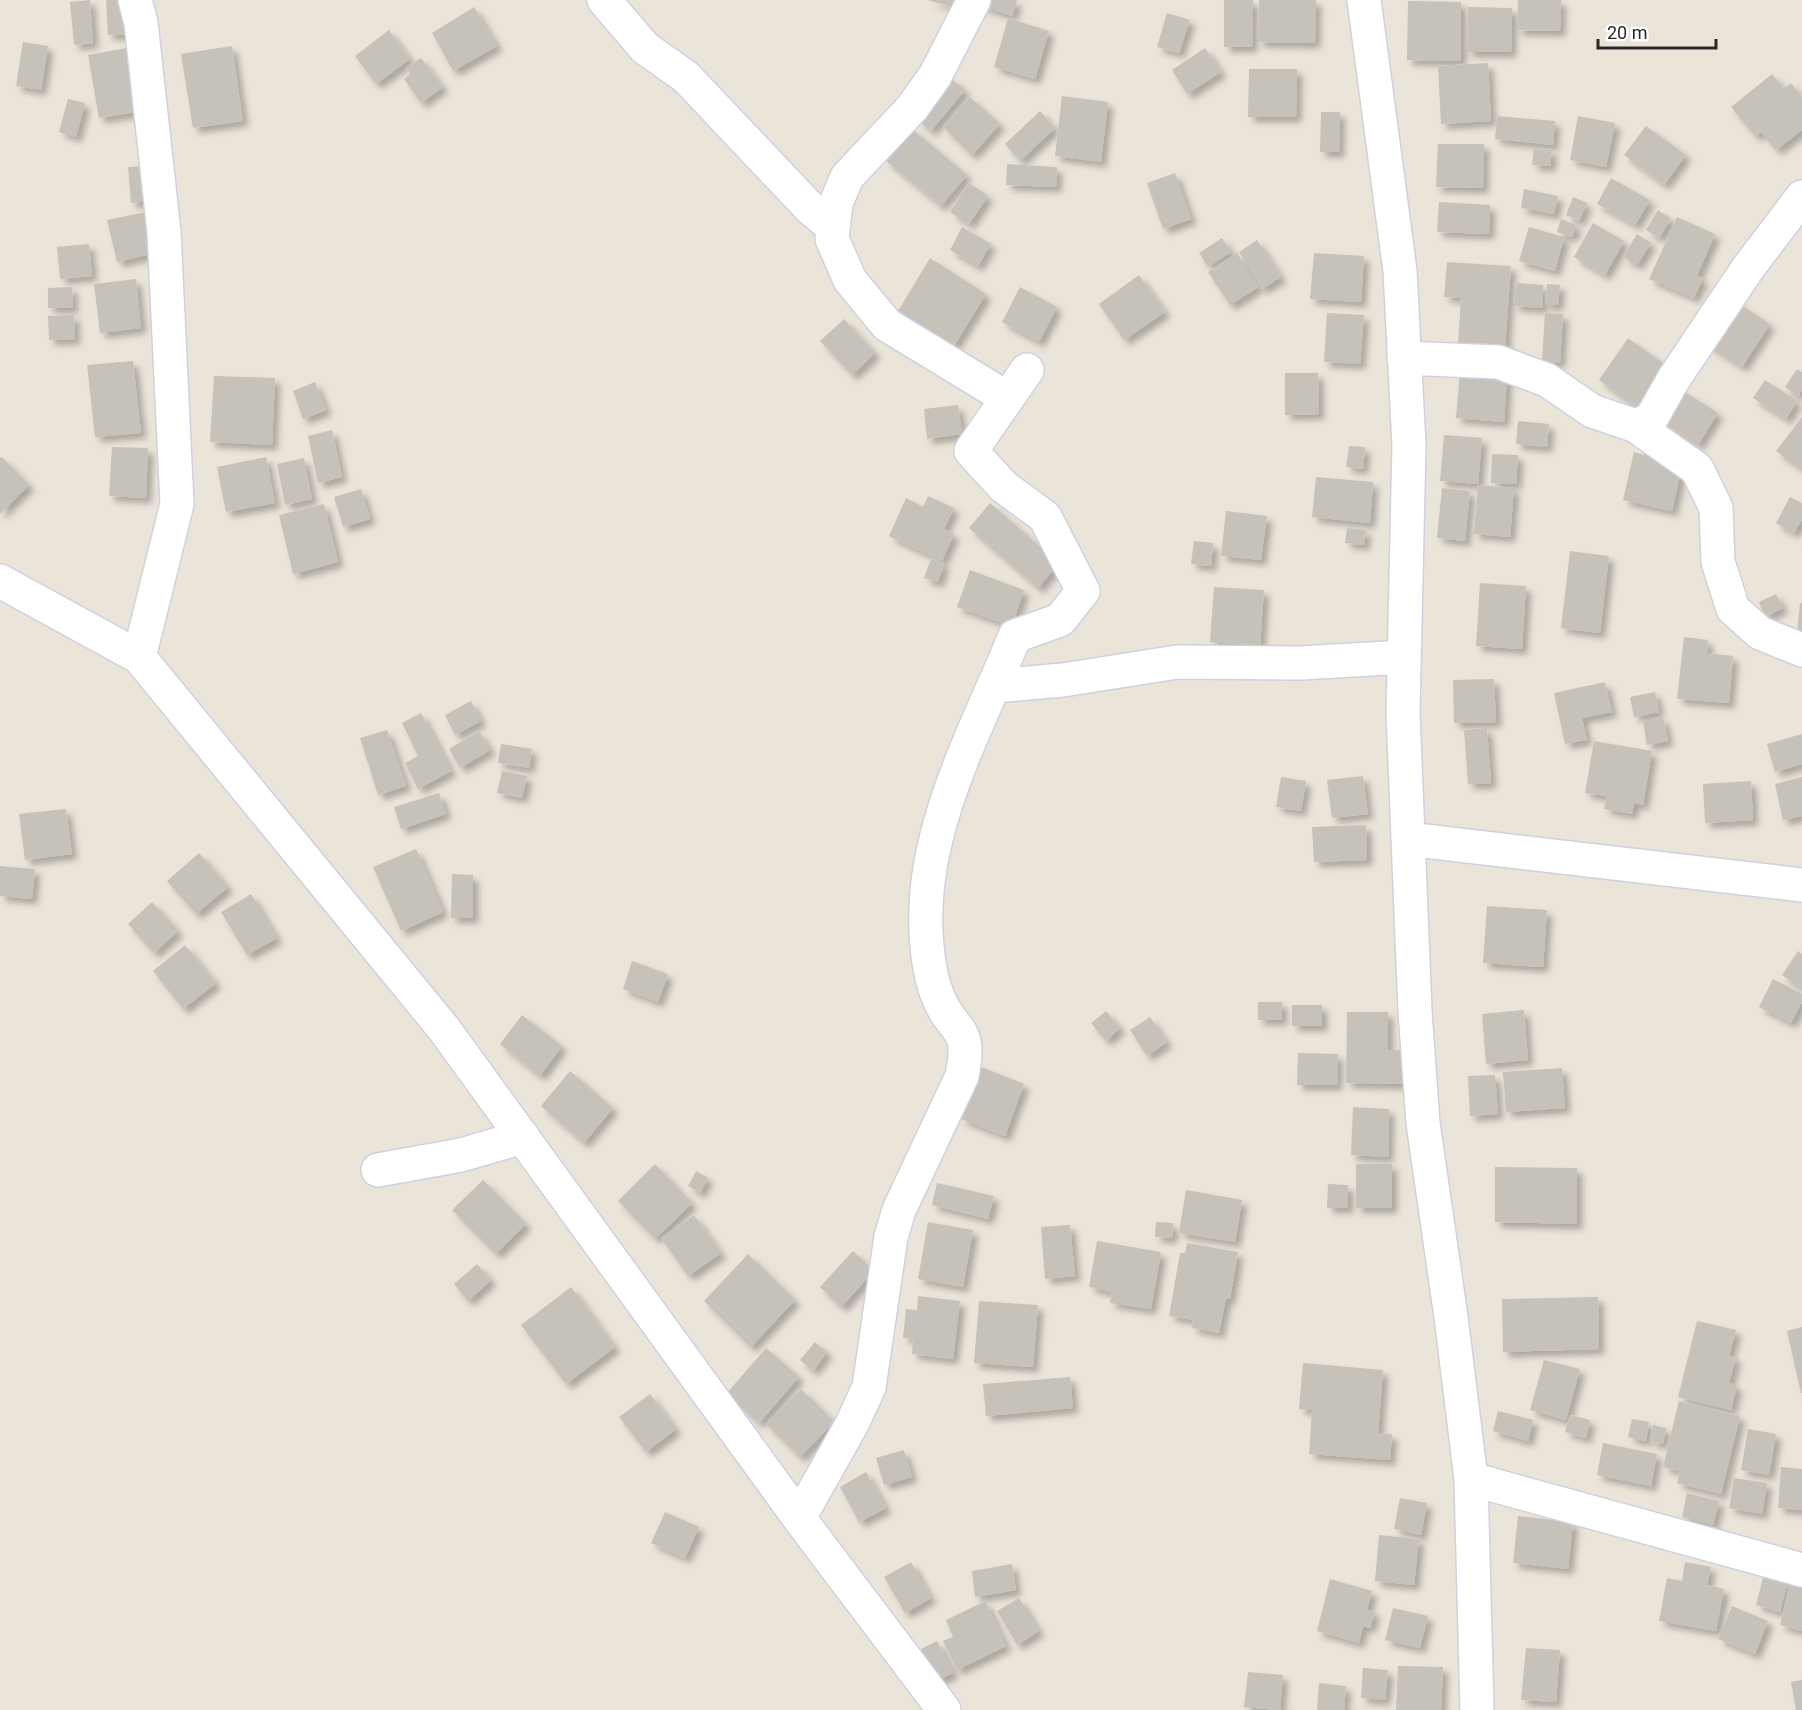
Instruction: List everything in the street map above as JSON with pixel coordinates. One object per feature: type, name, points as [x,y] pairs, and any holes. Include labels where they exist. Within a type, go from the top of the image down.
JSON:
[{"type":"street","points":[[135,0],[141,23],[164,232],[177,504],[139,657]]},
{"type":"street","points":[[603,0],[645,48],[686,78],[810,208],[833,227]]},
{"type":"street","points":[[974,0],[935,76],[912,108],[847,177],[836,203],[832,239],[850,280],[887,325],[1007,398]]},
{"type":"street","points":[[1364,0],[1400,271],[1409,445],[1403,712],[1423,1124],[1472,1479],[1477,1710]]},
{"type":"street","points":[[1636,426],[1651,420],[1673,380],[1748,268],[1802,197]]},
{"type":"street","points":[[1404,358],[1498,362],[1547,380],[1592,411],[1636,426],[1697,469],[1716,508],[1718,562],[1733,609],[1760,633],[1802,650]]},
{"type":"street","points":[[799,1518],[852,1424],[869,1387],[891,1237],[899,1210],[962,1076],[966,1057],[965,1037],[945,1012],[931,977],[926,930],[933,856],[943,811],[1015,636],[1060,620],[1083,591],[1045,517],[1004,487],[971,451],[1028,370]]},
{"type":"street","points":[[0,581],[139,657],[444,1029],[799,1518],[944,1710]]},
{"type":"street","points":[[994,686],[1063,680],[1177,662],[1301,663],[1404,657]]},
{"type":"street","points":[[1408,839],[1802,885]]},
{"type":"street","points":[[378,1170],[461,1155],[523,1137]]},
{"type":"street","points":[[1472,1479],[1802,1570]]},
{"type":"building","points":[[90,0],[93,43],[74,45],[70,2]]},
{"type":"building","points":[[106,0],[127,0],[129,34],[108,35]]},
{"type":"building","points":[[927,0],[958,0],[956,8]]},
{"type":"building","points":[[981,0],[1017,0],[1012,16],[979,5]]},
{"type":"building","points":[[1224,0],[1253,0],[1252,47],[1224,47]]},
{"type":"building","points":[[1259,0],[1316,0],[1315,43],[1258,42]]},
{"type":"building","points":[[1518,0],[1561,0],[1560,31],[1517,30]]},
{"type":"building","points":[[1408,1],[1461,2],[1461,61],[1407,60]]},
{"type":"building","points":[[474,7],[497,46],[453,71],[432,33]]},
{"type":"building","points":[[1468,7],[1512,8],[1511,52],[1467,52]]},
{"type":"building","points":[[1167,13],[1190,20],[1179,53],[1157,47]]},
{"type":"building","points":[[1008,18],[1049,31],[1035,79],[994,67]]},
{"type":"building","points":[[389,30],[410,59],[376,84],[355,56]]},
{"type":"building","points":[[23,42],[48,46],[41,90],[16,86]]},
{"type":"building","points":[[232,46],[243,121],[193,128],[181,54]]},
{"type":"building","points":[[126,48],[136,112],[99,118],[88,55]]},
{"type":"building","points":[[1205,48],[1221,72],[1187,94],[1172,70]]},
{"type":"building","points":[[421,58],[443,87],[421,103],[404,79],[410,74],[406,68]]},
{"type":"building","points":[[1488,63],[1491,121],[1441,124],[1438,66]]},
{"type":"building","points":[[1249,69],[1297,69],[1296,117],[1248,117]]},
{"type":"building","points":[[1772,74],[1784,89],[1791,83],[1802,97],[1802,130],[1776,150],[1761,132],[1755,136],[1731,107]]},
{"type":"building","points":[[952,79],[965,90],[931,131],[918,120]]},
{"type":"building","points":[[1062,96],[1108,102],[1101,162],[1055,156]]},
{"type":"building","points":[[970,97],[1000,124],[972,155],[943,127]]},
{"type":"building","points":[[68,99],[85,103],[76,137],[59,132]]},
{"type":"building","points":[[1040,111],[1055,128],[1020,161],[1005,144]]},
{"type":"building","points":[[1321,112],[1340,112],[1339,152],[1320,152]]},
{"type":"building","points":[[1497,116],[1555,121],[1553,145],[1495,139]]},
{"type":"building","points":[[1578,116],[1615,123],[1606,167],[1570,160]]},
{"type":"building","points":[[1646,126],[1686,155],[1664,185],[1624,155]]},
{"type":"building","points":[[911,128],[967,175],[941,206],[885,160]]},
{"type":"building","points":[[1438,144],[1484,144],[1483,188],[1436,187]]},
{"type":"building","points":[[1534,149],[1552,150],[1550,166],[1532,165]]},
{"type":"building","points":[[1007,164],[1057,167],[1056,187],[1006,185]]},
{"type":"building","points":[[145,166],[148,201],[131,203],[128,167]]},
{"type":"building","points":[[1175,173],[1191,219],[1163,229],[1147,183]]},
{"type":"building","points":[[1611,178],[1650,200],[1635,225],[1597,204]]},
{"type":"building","points":[[969,183],[988,196],[969,224],[950,212]]},
{"type":"building","points":[[1524,189],[1558,196],[1554,214],[1521,208]]},
{"type":"building","points":[[1573,197],[1587,203],[1579,221],[1566,215]]},
{"type":"building","points":[[1439,202],[1490,205],[1489,234],[1437,232]]},
{"type":"building","points":[[1658,210],[1671,219],[1659,238],[1646,230]]},
{"type":"building","points":[[146,212],[155,253],[117,262],[107,220]]},
{"type":"building","points":[[1677,217],[1715,234],[1697,276],[1703,278],[1694,298],[1649,279]]},
{"type":"building","points":[[1561,219],[1576,225],[1572,237],[1557,232]]},
{"type":"building","points":[[1593,223],[1624,241],[1605,275],[1574,257]]},
{"type":"building","points":[[962,227],[991,244],[978,266],[950,250]]},
{"type":"building","points":[[1529,227],[1564,237],[1555,271],[1519,261]]},
{"type":"building","points":[[1637,234],[1651,243],[1637,265],[1623,257]]},
{"type":"building","points":[[1222,238],[1231,252],[1208,267],[1199,253]]},
{"type":"building","points":[[1257,240],[1281,277],[1262,289],[1239,252]]},
{"type":"building","points":[[89,244],[92,276],[60,279],[57,247]]},
{"type":"building","points":[[1237,253],[1258,287],[1230,305],[1208,272]]},
{"type":"building","points":[[1314,253],[1364,256],[1361,302],[1310,299]]},
{"type":"building","points":[[930,258],[986,294],[954,346],[898,311]]},
{"type":"building","points":[[1447,262],[1511,266],[1505,348],[1458,344],[1461,298],[1444,297]]},
{"type":"building","points":[[1139,275],[1165,312],[1124,340],[1099,304]]},
{"type":"building","points":[[136,279],[141,328],[100,333],[94,284]]},
{"type":"building","points":[[1516,283],[1543,285],[1542,308],[1514,306]]},
{"type":"building","points":[[1547,284],[1560,285],[1558,305],[1545,305]]},
{"type":"building","points":[[72,287],[73,308],[48,308],[48,288]]},
{"type":"building","points":[[1020,287],[1057,307],[1039,342],[1002,322]]},
{"type":"building","points":[[1733,300],[1770,324],[1742,367],[1705,343]]},
{"type":"building","points":[[1327,313],[1364,315],[1360,364],[1324,362]]},
{"type":"building","points":[[1545,313],[1563,314],[1560,363],[1542,361]]},
{"type":"building","points":[[74,315],[75,339],[49,340],[48,316]]},
{"type":"building","points":[[844,319],[875,353],[852,375],[820,341]]},
{"type":"building","points":[[1628,338],[1674,371],[1645,412],[1599,380]]},
{"type":"building","points":[[133,361],[141,433],[95,437],[87,365]]},
{"type":"building","points":[[1797,369],[1802,372],[1802,390],[1798,396],[1785,387]]},
{"type":"building","points":[[1460,371],[1507,375],[1504,422],[1456,418]]},
{"type":"building","points":[[1285,373],[1318,373],[1319,414],[1285,415]]},
{"type":"building","points":[[214,376],[275,378],[272,445],[210,442]]},
{"type":"building","points":[[1765,380],[1797,401],[1786,419],[1753,398]]},
{"type":"building","points":[[315,382],[326,410],[303,419],[293,391]]},
{"type":"building","points":[[1680,389],[1718,413],[1698,445],[1660,420]]},
{"type":"building","points":[[958,405],[962,434],[927,439],[924,409]]},
{"type":"building","points":[[1802,417],[1802,469],[1776,451]]},
{"type":"building","points":[[1518,421],[1549,424],[1547,447],[1516,444]]},
{"type":"building","points":[[332,430],[342,477],[318,483],[308,436]]},
{"type":"building","points":[[1444,435],[1482,438],[1478,484],[1440,481]]},
{"type":"building","points":[[1349,446],[1365,447],[1363,469],[1346,467]]},
{"type":"building","points":[[112,447],[148,448],[146,498],[109,496]]},
{"type":"building","points":[[1645,449],[1683,462],[1672,511],[1623,500],[1634,452],[1644,455]]},
{"type":"building","points":[[1492,454],[1518,455],[1516,484],[1491,483]]},
{"type":"building","points":[[2,457],[29,485],[0,514],[0,458]]},
{"type":"building","points":[[266,457],[275,503],[226,512],[217,467]]},
{"type":"building","points":[[304,458],[312,499],[285,505],[277,464]]},
{"type":"building","points":[[1316,477],[1373,482],[1370,523],[1312,517]]},
{"type":"building","points":[[1478,485],[1514,488],[1510,537],[1474,534]]},
{"type":"building","points":[[1442,488],[1470,491],[1465,541],[1437,538]]},
{"type":"building","points":[[361,489],[370,519],[343,527],[334,497]]},
{"type":"building","points":[[928,496],[954,508],[944,529],[954,534],[942,561],[889,536],[906,498],[923,507]]},
{"type":"building","points":[[1790,497],[1802,503],[1802,519],[1794,533],[1776,523]]},
{"type":"building","points":[[990,503],[1059,563],[1038,588],[969,528]]},
{"type":"building","points":[[324,504],[338,562],[293,574],[279,515]]},
{"type":"building","points":[[1226,511],[1267,516],[1261,560],[1221,556]]},
{"type":"building","points":[[1347,528],[1366,530],[1364,545],[1345,543]]},
{"type":"building","points":[[1194,541],[1213,543],[1211,566],[1191,564]]},
{"type":"building","points":[[1570,551],[1609,556],[1600,633],[1561,628]]},
{"type":"building","points":[[931,559],[944,564],[938,582],[924,578]]},
{"type":"building","points":[[970,570],[1024,590],[1012,626],[957,607]]},
{"type":"building","points":[[1480,583],[1526,586],[1522,649],[1476,646]]},
{"type":"building","points":[[1214,587],[1264,590],[1260,646],[1210,642]]},
{"type":"building","points":[[1776,594],[1783,608],[1765,617],[1759,602]]},
{"type":"building","points":[[1800,603],[1802,603],[1802,635],[1797,635]]},
{"type":"building","points":[[1684,637],[1708,640],[1707,653],[1733,656],[1729,703],[1677,699]]},
{"type":"building","points":[[1494,679],[1496,722],[1454,723],[1453,680]]},
{"type":"building","points":[[1605,682],[1612,712],[1582,718],[1587,740],[1565,744],[1554,693]]},
{"type":"building","points":[[1655,692],[1659,712],[1634,717],[1630,697]]},
{"type":"building","points":[[471,701],[481,721],[455,735],[445,715]]},
{"type":"building","points":[[421,713],[451,771],[418,789],[405,763],[418,756],[402,723]]},
{"type":"building","points":[[1663,717],[1668,741],[1647,745],[1643,722]]},
{"type":"building","points":[[1487,728],[1491,783],[1468,784],[1464,730]]},
{"type":"building","points":[[387,730],[406,786],[378,795],[360,738]]},
{"type":"building","points":[[479,731],[490,750],[460,768],[449,749]]},
{"type":"building","points":[[1802,734],[1802,764],[1775,772],[1767,744]]},
{"type":"building","points":[[1594,741],[1652,751],[1643,805],[1634,803],[1632,814],[1604,809],[1607,796],[1585,793]]},
{"type":"building","points":[[501,744],[532,749],[529,768],[498,763]]},
{"type":"building","points":[[502,771],[527,776],[522,798],[497,793]]},
{"type":"building","points":[[1363,776],[1368,814],[1332,818],[1327,780]]},
{"type":"building","points":[[1281,777],[1306,781],[1301,811],[1276,807]]},
{"type":"building","points":[[1802,777],[1802,816],[1783,820],[1775,784]]},
{"type":"building","points":[[1751,781],[1753,820],[1705,823],[1703,784]]},
{"type":"building","points":[[439,793],[446,814],[401,829],[394,807]]},
{"type":"building","points":[[66,809],[72,854],[25,860],[19,814]]},
{"type":"building","points":[[1366,825],[1367,860],[1314,862],[1312,827]]},
{"type":"building","points":[[416,849],[443,912],[401,931],[373,867]]},
{"type":"building","points":[[199,853],[228,887],[196,914],[167,881]]},
{"type":"building","points":[[0,866],[35,869],[32,899],[0,896]]},
{"type":"building","points":[[452,874],[473,875],[473,918],[451,918]]},
{"type":"building","points":[[251,894],[277,938],[247,955],[221,912]]},
{"type":"building","points":[[152,902],[178,931],[154,953],[128,924]]},
{"type":"building","points":[[1487,906],[1547,910],[1543,967],[1483,963]]},
{"type":"building","points":[[185,945],[216,983],[183,1009],[153,971]]},
{"type":"building","points":[[1798,951],[1802,954],[1802,988],[1782,975]]},
{"type":"building","points":[[632,961],[668,974],[658,1002],[623,989]]},
{"type":"building","points":[[1773,979],[1802,994],[1802,1002],[1791,1023],[1759,1007]]},
{"type":"building","points":[[1258,1002],[1282,1002],[1282,1020],[1258,1020]]},
{"type":"building","points":[[1292,1005],[1322,1005],[1322,1026],[1292,1026]]},
{"type":"building","points":[[1524,1010],[1528,1060],[1486,1064],[1482,1014]]},
{"type":"building","points":[[1106,1011],[1120,1028],[1106,1041],[1091,1023]]},
{"type":"building","points":[[1347,1012],[1388,1012],[1388,1050],[1403,1050],[1402,1084],[1346,1083]]},
{"type":"building","points":[[522,1015],[562,1046],[540,1076],[500,1044]]},
{"type":"building","points":[[1150,1017],[1167,1042],[1147,1056],[1130,1030]]},
{"type":"building","points":[[1298,1053],[1338,1054],[1337,1085],[1297,1085]]},
{"type":"building","points":[[981,1067],[1024,1084],[1005,1136],[961,1119]]},
{"type":"building","points":[[1562,1068],[1565,1108],[1506,1112],[1503,1072]]},
{"type":"building","points":[[570,1071],[613,1108],[584,1143],[541,1106]]},
{"type":"building","points":[[1495,1075],[1498,1114],[1470,1116],[1468,1076]]},
{"type":"building","points":[[1353,1107],[1389,1109],[1388,1157],[1351,1155]]},
{"type":"building","points":[[655,1164],[692,1203],[655,1239],[618,1201]]},
{"type":"building","points":[[1356,1164],[1392,1164],[1392,1208],[1356,1208]]},
{"type":"building","points":[[1495,1167],[1577,1168],[1577,1224],[1495,1222]]},
{"type":"building","points":[[696,1171],[708,1178],[700,1193],[688,1186]]},
{"type":"building","points":[[483,1180],[526,1224],[496,1254],[452,1210]]},
{"type":"building","points":[[937,1183],[994,1196],[988,1219],[932,1205]]},
{"type":"building","points":[[1328,1184],[1348,1185],[1348,1208],[1327,1208]]},
{"type":"building","points":[[1186,1190],[1242,1200],[1235,1242],[1179,1233]]},
{"type":"building","points":[[694,1215],[721,1253],[688,1276],[661,1238]]},
{"type":"building","points":[[928,1222],[973,1230],[963,1287],[918,1279]]},
{"type":"building","points":[[1156,1222],[1173,1223],[1172,1238],[1155,1237]]},
{"type":"building","points":[[1070,1225],[1075,1276],[1045,1279],[1041,1227]]},
{"type":"building","points":[[1097,1241],[1161,1252],[1151,1309],[1110,1303],[1112,1292],[1089,1287]]},
{"type":"building","points":[[1187,1243],[1238,1252],[1230,1299],[1226,1298],[1219,1333],[1192,1328],[1193,1320],[1169,1316],[1180,1253],[1185,1253]]},
{"type":"building","points":[[853,1251],[874,1271],[841,1307],[820,1287]]},
{"type":"building","points":[[748,1254],[795,1300],[751,1347],[704,1301]]},
{"type":"building","points":[[477,1264],[491,1280],[468,1301],[454,1284]]},
{"type":"building","points":[[571,1287],[615,1347],[566,1384],[521,1325]]},
{"type":"building","points":[[918,1296],[960,1301],[953,1359],[912,1354],[913,1339],[903,1338],[906,1309],[917,1310]]},
{"type":"building","points":[[1598,1297],[1599,1349],[1503,1352],[1502,1299]]},
{"type":"building","points":[[979,1301],[1038,1305],[1033,1367],[974,1363]]},
{"type":"building","points":[[1697,1321],[1736,1330],[1729,1356],[1736,1357],[1729,1383],[1737,1385],[1731,1410],[1678,1397]]},
{"type":"building","points":[[1802,1327],[1802,1393],[1801,1393],[1787,1331]]},
{"type":"building","points":[[815,1342],[827,1352],[813,1371],[800,1360]]},
{"type":"building","points":[[766,1348],[799,1377],[759,1423],[726,1394]]},
{"type":"building","points":[[1544,1360],[1580,1369],[1566,1420],[1530,1410]]},
{"type":"building","points":[[1303,1363],[1383,1370],[1378,1433],[1392,1434],[1390,1460],[1309,1454],[1312,1410],[1299,1409]]},
{"type":"building","points":[[1070,1377],[1073,1408],[986,1416],[983,1384]]},
{"type":"building","points":[[801,1389],[834,1422],[800,1457],[766,1424]]},
{"type":"building","points":[[650,1394],[676,1429],[646,1452],[619,1417]]},
{"type":"building","points":[[1679,1401],[1740,1416],[1721,1494],[1677,1483],[1680,1471],[1663,1467]]},
{"type":"building","points":[[1498,1411],[1533,1420],[1528,1441],[1493,1431]]},
{"type":"building","points":[[1570,1415],[1590,1420],[1586,1438],[1565,1432]]},
{"type":"building","points":[[1632,1419],[1649,1422],[1646,1441],[1628,1437]]},
{"type":"building","points":[[1653,1425],[1666,1428],[1663,1444],[1650,1442]]},
{"type":"building","points":[[1748,1429],[1776,1434],[1769,1475],[1741,1470]]},
{"type":"building","points":[[1603,1443],[1657,1454],[1651,1486],[1597,1475]]},
{"type":"building","points":[[904,1450],[912,1477],[884,1485],[876,1458]]},
{"type":"building","points":[[1781,1467],[1802,1469],[1802,1510],[1778,1508]]},
{"type":"building","points":[[866,1472],[886,1508],[859,1522],[840,1487]]},
{"type":"building","points":[[1734,1478],[1767,1483],[1762,1514],[1729,1508]]},
{"type":"building","points":[[1687,1493],[1719,1501],[1713,1525],[1682,1517]]},
{"type":"building","points":[[1400,1498],[1427,1503],[1421,1535],[1394,1529]]},
{"type":"building","points":[[665,1512],[699,1527],[685,1558],[651,1543]]},
{"type":"building","points":[[1518,1516],[1573,1522],[1568,1569],[1513,1563]]},
{"type":"building","points":[[1379,1535],[1419,1539],[1414,1585],[1375,1581]]},
{"type":"building","points":[[911,1562],[931,1598],[905,1613],[884,1577]]},
{"type":"building","points":[[1685,1562],[1711,1567],[1707,1585],[1724,1589],[1716,1631],[1659,1621],[1667,1578],[1682,1581]]},
{"type":"building","points":[[1012,1564],[1016,1590],[975,1597],[972,1571]]},
{"type":"building","points":[[1764,1574],[1788,1580],[1780,1612],[1756,1605]]},
{"type":"building","points":[[1330,1579],[1372,1591],[1367,1610],[1375,1612],[1370,1628],[1363,1626],[1359,1643],[1317,1631]]},
{"type":"building","points":[[1790,1582],[1802,1585],[1802,1631],[1780,1625]]},
{"type":"building","points":[[1019,1598],[1039,1631],[1017,1645],[997,1611]]},
{"type":"building","points":[[985,1601],[1006,1646],[957,1670],[943,1641],[953,1637],[946,1620]]},
{"type":"building","points":[[1732,1606],[1768,1621],[1755,1654],[1718,1639]]},
{"type":"building","points":[[1393,1608],[1428,1616],[1420,1648],[1385,1640]]},
{"type":"building","points":[[937,1641],[953,1673],[937,1681],[921,1649]]},
{"type":"building","points":[[1526,1648],[1560,1650],[1556,1702],[1521,1700]]},
{"type":"building","points":[[1398,1666],[1443,1667],[1441,1710],[1396,1710]]},
{"type":"building","points":[[1363,1668],[1388,1670],[1385,1700],[1361,1698]]},
{"type":"building","points":[[1248,1672],[1283,1675],[1280,1710],[1244,1707]]},
{"type":"building","points":[[1802,1680],[1802,1710],[1796,1710],[1791,1682]]},
{"type":"building","points":[[1319,1683],[1346,1686],[1344,1710],[1317,1710]]}]
